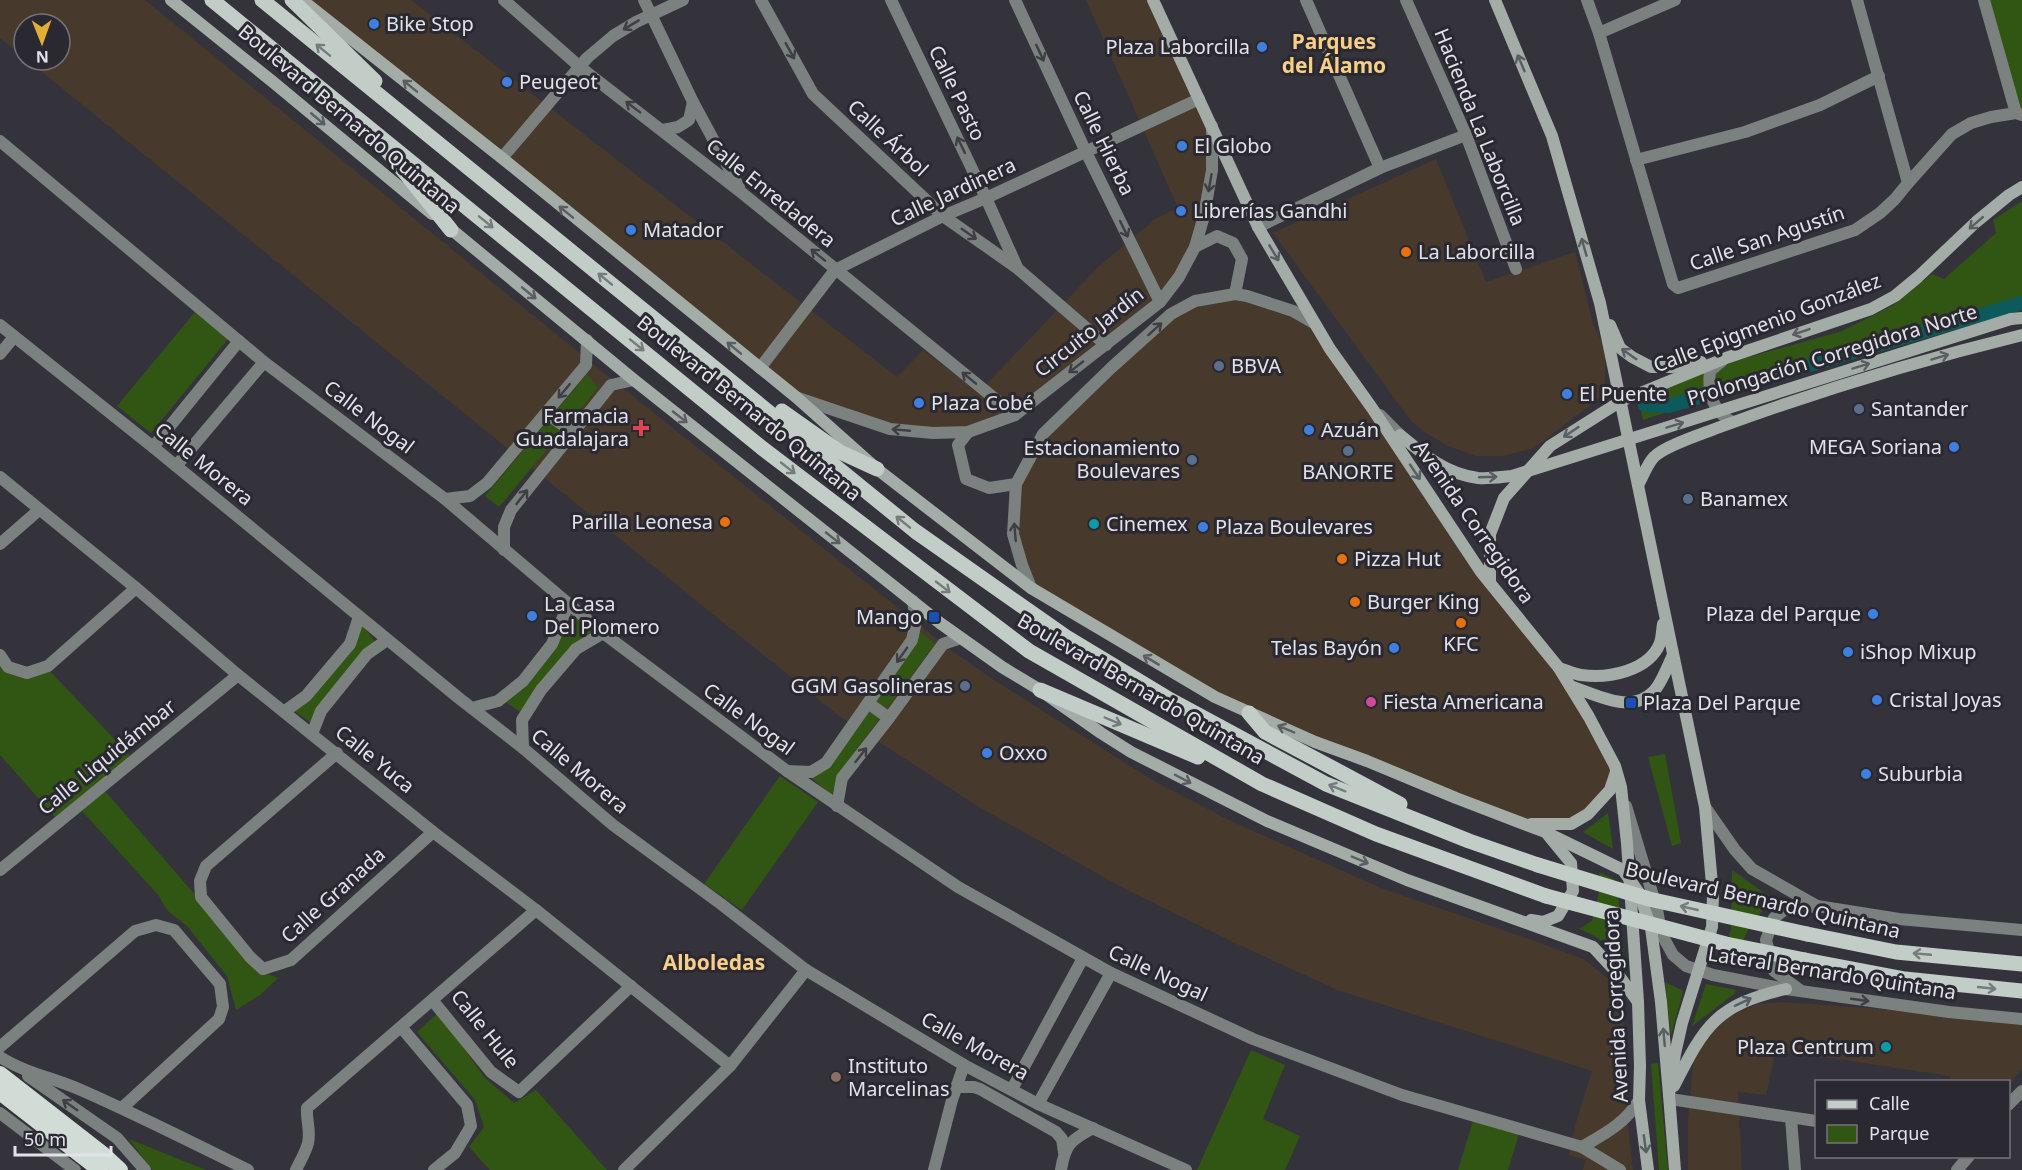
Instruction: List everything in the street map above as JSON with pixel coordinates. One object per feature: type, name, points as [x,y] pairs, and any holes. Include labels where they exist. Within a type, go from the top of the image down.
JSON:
[{"type":"highway","points":[[7,1070],[120,1170]]},
{"type":"highway","points":[[0,1092],[100,1170]]},
{"type":"main road","name":"Boulevard Bernardo Quintana","points":[[171,0],[634,380],[913,601],[1002,668],[1040,690],[1131,752],[1238,808],[1407,880],[1593,947],[1617,973],[1638,1002]]},
{"type":"main road","name":"Boulevard Bernardo Quintana","points":[[212,0],[762,448],[987,621],[1029,651],[1262,784],[1376,834],[1546,896],[1726,944],[1805,960],[1905,979],[2022,991]]},
{"type":"main road","name":"Boulevard Bernardo Quintana","points":[[262,0],[915,531],[1066,637],[1167,698],[1326,784],[1469,841],[1538,865],[1649,899],[1807,934],[1896,952],[2022,963]]},
{"type":"main road","points":[[292,0],[446,150]]},
{"type":"main road","name":"Boulevard Bernardo Quintana","points":[[302,0],[502,158],[796,397],[876,469],[1031,588],[1201,690],[1316,742],[1367,760],[1456,798],[1545,832],[1623,870],[1629,880]]},
{"type":"main road","name":"Avenida Corregidora","points":[[1153,0],[1258,227],[1314,323],[1490,583],[1559,668],[1589,717],[1617,771],[1621,787],[1638,1002],[1639,1100],[1648,1170]]},
{"type":"main road","points":[[1495,0],[1552,136],[1600,303],[1705,807],[1713,894],[1712,927],[1682,1023],[1675,1054],[1670,1097]]},
{"type":"main road","points":[[367,125],[451,230]]},
{"type":"main road","name":"Calle Epigmenio González","points":[[1490,583],[1490,534],[1504,498],[1550,446],[1621,400],[1725,358],[1871,309],[1895,296],[1976,222],[2022,187]]},
{"type":"main road","points":[[1600,303],[1620,348],[1651,367],[1672,367],[1725,358]]},
{"type":"main road","name":"Prolongación Corregidora Norte","points":[[1400,435],[1428,459],[1453,471],[1479,478],[1512,476],[2016,318]]},
{"type":"main road","points":[[1638,485],[1654,456],[1682,441],[1732,422],[1860,381],[1969,348],[2022,335]]},
{"type":"main road","points":[[751,397],[764,398],[840,452],[876,469]]},
{"type":"main road","points":[[1559,668],[1581,675],[1603,676],[1626,672],[1646,661],[1660,644],[1665,616]]},
{"type":"main road","points":[[1570,686],[1618,703],[1638,702],[1654,692],[1673,655]]},
{"type":"main road","points":[[1040,690],[1262,784]]},
{"type":"main road","points":[[1249,713],[1265,732],[1469,841]]},
{"type":"main road","points":[[1523,824],[1571,824],[1588,814],[1610,790],[1617,771]]},
{"type":"main road","points":[[1519,919],[1543,922],[1558,916],[1573,891],[1570,863],[1545,832]]},
{"type":"main road","points":[[1629,880],[1639,893],[1651,928],[1661,1002],[1674,1170]]},
{"type":"main road","points":[[1670,1097],[1700,1036],[1712,1023],[1739,1003],[1786,989]]},
{"type":"street","points":[[644,0],[693,102],[742,194]]},
{"type":"street","points":[[502,158],[587,58],[636,22],[683,0]]},
{"type":"street","name":"Calle Árbol","points":[[761,0],[813,94],[943,216],[1017,268],[1106,345]]},
{"type":"street","name":"Calle Pasto","points":[[891,0],[1017,268]]},
{"type":"street","name":"Calle Hierba","points":[[1015,0],[1160,302]]},
{"type":"street","points":[[1306,0],[1380,168]]},
{"type":"street","name":"Hacienda La Laborcilla","points":[[1406,0],[1466,135],[1516,269]]},
{"type":"street","name":"Calle San Agustín","points":[[1587,0],[1599,33],[1673,284],[1678,288],[1856,230],[1888,206],[1952,134],[1971,123],[1991,117],[2019,114]]},
{"type":"street","points":[[1599,33],[1675,0]]},
{"type":"street","points":[[1857,0],[1908,183]]},
{"type":"street","points":[[1984,0],[2019,114]]},
{"type":"street","name":"Calle Enredadera","points":[[508,2],[580,68],[663,130],[1015,415]]},
{"type":"street","points":[[1636,160],[1745,132],[1820,105],[1879,76]]},
{"type":"street","name":"Calle Jardinera","points":[[760,368],[836,270],[943,216],[1199,99]]},
{"type":"street","points":[[663,130],[678,127],[689,120],[693,102]]},
{"type":"street","name":"Circuito Jardín","points":[[796,397],[890,429],[933,433],[968,432],[1015,415],[1160,302],[1179,277],[1195,247],[1204,216],[1212,170],[1212,125]]},
{"type":"street","points":[[1258,227],[1380,168],[1466,135]]},
{"type":"street","name":"Calle Nogal","points":[[0,141],[264,362],[445,499],[603,633],[787,771],[958,887],[1111,973],[1294,1056],[1402,1095],[1582,1147],[1620,1170]]},
{"type":"street","points":[[1195,247],[1217,236],[1233,243],[1242,259],[1235,294]]},
{"type":"street","name":"Circuito Jardín","points":[[1016,483],[1043,434],[1171,314],[1195,301],[1235,294],[1266,301],[1293,311],[1314,323]]},
{"type":"street","name":"Calle Morera","points":[[0,325],[523,748],[613,825],[806,970],[964,1065],[1038,1104],[1184,1170]]},
{"type":"street","points":[[0,354],[14,337]]},
{"type":"street","points":[[445,499],[470,496],[488,483],[586,365],[587,340]]},
{"type":"street","points":[[153,447],[239,341]]},
{"type":"street","points":[[1725,358],[1710,371],[1708,384],[1712,400],[1721,416],[1732,422]]},
{"type":"street","points":[[176,466],[264,362]]},
{"type":"street","points":[[504,550],[504,528],[511,510],[611,385],[634,380]]},
{"type":"street","name":"Prolongación Corregidora Norte","points":[[1372,408],[1400,435]]},
{"type":"street","points":[[546,413],[573,432]]},
{"type":"street","points":[[968,432],[958,445],[966,479],[989,488],[1016,483],[1013,534],[1031,588]]},
{"type":"street","name":"Calle Yuca","points":[[0,477],[238,675],[730,1066]]},
{"type":"street","points":[[0,544],[39,510]]},
{"type":"street","points":[[0,655],[8,667],[27,673],[48,666],[136,588]]},
{"type":"street","points":[[787,771],[811,772],[826,763],[912,640],[916,622],[913,601]]},
{"type":"street","points":[[472,708],[498,700],[523,681],[552,644],[568,605]]},
{"type":"street","points":[[285,711],[306,696],[350,644],[359,617]]},
{"type":"street","points":[[523,748],[522,720],[541,690],[576,648],[603,633]]},
{"type":"street","points":[[837,806],[842,778],[943,644],[961,638]]},
{"type":"street","points":[[312,734],[321,711],[367,654],[387,640]]},
{"type":"street","name":"Calle Liquidámbar","points":[[0,870],[238,675]]},
{"type":"street","points":[[868,703],[889,718]]},
{"type":"street","name":"Calle Granada","points":[[337,753],[206,866],[200,881],[201,897],[250,957],[263,969],[291,960],[433,832]]},
{"type":"street","name":"Lateral Bernardo Quintana","points":[[1621,787],[1657,909],[1661,933],[1673,955],[1686,966],[1699,971],[1786,989],[1949,1012],[2022,1019]]},
{"type":"street","points":[[1705,807],[1735,850],[1752,868],[1817,906]]},
{"type":"street","points":[[1802,991],[1774,971],[1766,940],[1774,918],[1784,910],[1817,906],[1899,919],[2022,930]]},
{"type":"street","name":"Calle Hule","points":[[536,910],[433,1001],[491,1072],[519,1092],[631,986]]},
{"type":"street","points":[[0,1047],[135,931],[156,925],[174,930],[220,984],[223,1007],[219,1019],[122,1108]]},
{"type":"street","points":[[1012,1089],[1083,958]]},
{"type":"street","points":[[624,1170],[730,1066],[806,970]]},
{"type":"street","points":[[1038,1104],[1111,973]]},
{"type":"street","points":[[296,1170],[308,1142],[307,1108],[433,1001]]},
{"type":"street","points":[[400,1027],[467,1105],[471,1126],[455,1153],[434,1170]]},
{"type":"street","points":[[0,1057],[7,1070],[117,1138],[146,1170]]},
{"type":"street","points":[[934,1170],[964,1065]]},
{"type":"street","points":[[7,1070],[75,1088],[122,1108],[248,1170]]},
{"type":"street","points":[[956,1088],[980,1089],[1047,1127],[1062,1139],[1064,1152],[1061,1170]]},
{"type":"street","points":[[2010,1103],[2022,1091]]},
{"type":"street","points":[[1670,1097],[1815,1121]]},
{"type":"street","points":[[1582,1147],[1610,1131],[1631,1113],[1639,1100]]},
{"type":"street","points":[[0,1113],[75,1170]]},
{"type":"street","points":[[1791,1118],[1795,1170]]},
{"type":"street","points":[[1064,1152],[1072,1140],[1093,1128]]},
{"type":"street","points":[[1957,1170],[1967,1158]]},
{"type":"shaded area","points":[[0,0],[145,0],[614,381],[952,651],[994,680],[1154,781],[1231,821],[1381,888],[1585,960],[1610,980],[1623,1006],[1626,1108],[1633,1170],[1583,1170],[1585,1160],[1569,1155],[1575,1126],[1592,1071],[1337,990],[1235,943],[1125,889],[979,807],[839,716],[42,72],[72,72],[72,12],[12,12],[12,48],[0,38]]},
{"type":"shaded area","points":[[302,0],[411,0],[897,377],[923,350],[979,392],[1098,267],[1157,218],[1178,208],[1086,0],[1153,0],[1212,125],[1212,170],[1195,247],[1160,302],[1015,415],[968,432],[890,429],[796,397]]},
{"type":"shaded area","points":[[1436,159],[1486,282],[1575,252],[1593,324],[1605,349],[1605,394],[1534,448],[1503,456],[1475,456],[1446,445],[1423,431],[1411,421],[1273,233]]},
{"type":"shaded area","points":[[1235,294],[1314,323],[1430,494],[1559,668],[1615,766],[1610,790],[1571,824],[1523,824],[1249,713],[1031,588],[1019,556],[1016,484],[1043,434],[1171,314]]},
{"type":"shaded area","points":[[1783,1002],[2022,1019],[2022,1069],[2010,1084],[2010,1080],[1950,1080],[1950,1076],[1776,1050],[1766,1095],[1738,1092],[1742,1170],[1688,1170],[1688,1118],[1694,1055],[1703,1040],[1727,1017],[1758,1004]]},
{"type":"green space","points":[[1984,0],[2022,0],[2022,115]]},
{"type":"green space","points":[[2022,201],[2022,303],[1840,354],[1643,420],[1638,397],[1742,359],[1842,331],[1892,306],[1932,274],[1944,279],[1996,233],[1993,220]]},
{"type":"green space","points":[[195,312],[228,339],[151,433],[117,406]]},
{"type":"green space","points":[[587,374],[598,388],[499,507],[485,496]]},
{"type":"green space","points":[[569,612],[594,633],[520,712],[504,701],[526,684],[553,653]]},
{"type":"green space","points":[[361,624],[375,641],[359,655],[310,722],[293,710],[304,705],[355,645]]},
{"type":"green space","points":[[917,629],[935,644],[839,773],[832,795],[811,778],[868,711]]},
{"type":"green space","points":[[0,658],[8,668],[49,670],[138,764],[105,791],[262,972],[278,978],[260,995],[236,1010],[227,976],[187,926],[169,912],[159,896],[82,811],[63,826],[0,755]]},
{"type":"green space","points":[[1665,754],[1681,843],[1672,846],[1648,757]]},
{"type":"green space","points":[[780,776],[818,802],[742,910],[704,884]]},
{"type":"green space","points":[[1608,813],[1613,849],[1583,832]]},
{"type":"green space","points":[[1732,870],[1774,898],[1751,923],[1744,939],[1747,969],[1720,961],[1731,929]]},
{"type":"green space","points":[[1599,872],[1614,879],[1618,890],[1624,962],[1604,942],[1579,929],[1592,921],[1601,883]]},
{"type":"green space","points":[[1665,982],[1683,991],[1671,1036]]},
{"type":"green space","points":[[1706,984],[1736,990],[1734,994],[1692,1026]]},
{"type":"green space","points":[[439,1012],[484,1077],[514,1103],[536,1090],[607,1170],[490,1170],[469,1147],[484,1127],[475,1100],[417,1032]]},
{"type":"green space","points":[[1251,1050],[1285,1065],[1263,1119],[1300,1136],[1285,1170],[1197,1170]]},
{"type":"green space","points":[[1658,1063],[1668,1170],[1659,1170],[1651,1064]]},
{"type":"green space","points":[[1473,1121],[1519,1134],[1508,1170],[1458,1170]]},
{"type":"green space","points":[[129,1139],[206,1170],[152,1170]]},
{"type":"waterway","points":[[1645,405],[1669,406],[2022,303]]},
{"type":"place","name":"Bike Stop","points":[[374,24]]},
{"type":"place","name":"Plaza Laborcilla","points":[[1262,47]]},
{"type":"place","name":"Peugeot","points":[[507,82]]},
{"type":"place","name":"El Globo","points":[[1182,146]]},
{"type":"place","name":"Librerías Gandhi","points":[[1181,211]]},
{"type":"place","name":"Matador","points":[[631,230]]},
{"type":"place","name":"La Laborcilla","points":[[1406,252]]},
{"type":"place","name":"BBVA","points":[[1219,366]]},
{"type":"place","name":"El Puente","points":[[1567,394]]},
{"type":"place","name":"Plaza Cobé","points":[[919,403]]},
{"type":"place","name":"Santander","points":[[1859,409]]},
{"type":"place","name":"Farmacia Guadalajara","points":[[641,428]]},
{"type":"place","name":"Azuán","points":[[1309,430]]},
{"type":"place","name":"MEGA Soriana","points":[[1954,447]]},
{"type":"place","name":"BANORTE","points":[[1348,451]]},
{"type":"place","name":"Estacionamiento Boulevares","points":[[1192,460]]},
{"type":"place","name":"Banamex","points":[[1688,499]]},
{"type":"place","name":"Parilla Leonesa","points":[[725,522]]},
{"type":"place","name":"Cinemex","points":[[1094,524]]},
{"type":"place","name":"Plaza Boulevares","points":[[1203,527]]},
{"type":"place","name":"Pizza Hut","points":[[1342,559]]},
{"type":"place","name":"Burger King","points":[[1355,602]]},
{"type":"place","name":"Plaza del Parque","points":[[1873,614]]},
{"type":"place","name":"La Casa Del Plomero","points":[[532,616]]},
{"type":"place","name":"Mango","points":[[934,617]]},
{"type":"place","name":"KFC","points":[[1461,623]]},
{"type":"place","name":"Telas Bayón","points":[[1394,648]]},
{"type":"place","name":"iShop Mixup","points":[[1848,652]]},
{"type":"place","name":"GGM Gasolineras","points":[[965,686]]},
{"type":"place","name":"Cristal Joyas","points":[[1877,700]]},
{"type":"place","name":"Fiesta Americana","points":[[1371,702]]},
{"type":"place","name":"Plaza Del Parque","points":[[1631,703]]},
{"type":"place","name":"Oxxo","points":[[987,753]]},
{"type":"place","name":"Suburbia","points":[[1866,774]]},
{"type":"place","name":"Plaza Centrum","points":[[1886,1047]]},
{"type":"place","name":"Instituto Marcelinas","points":[[836,1077]]},
{"type":"district","name":"Parques del Álamo","points":[[1334,54]]},
{"type":"district","name":"Alboledas","points":[[714,963]]}]
